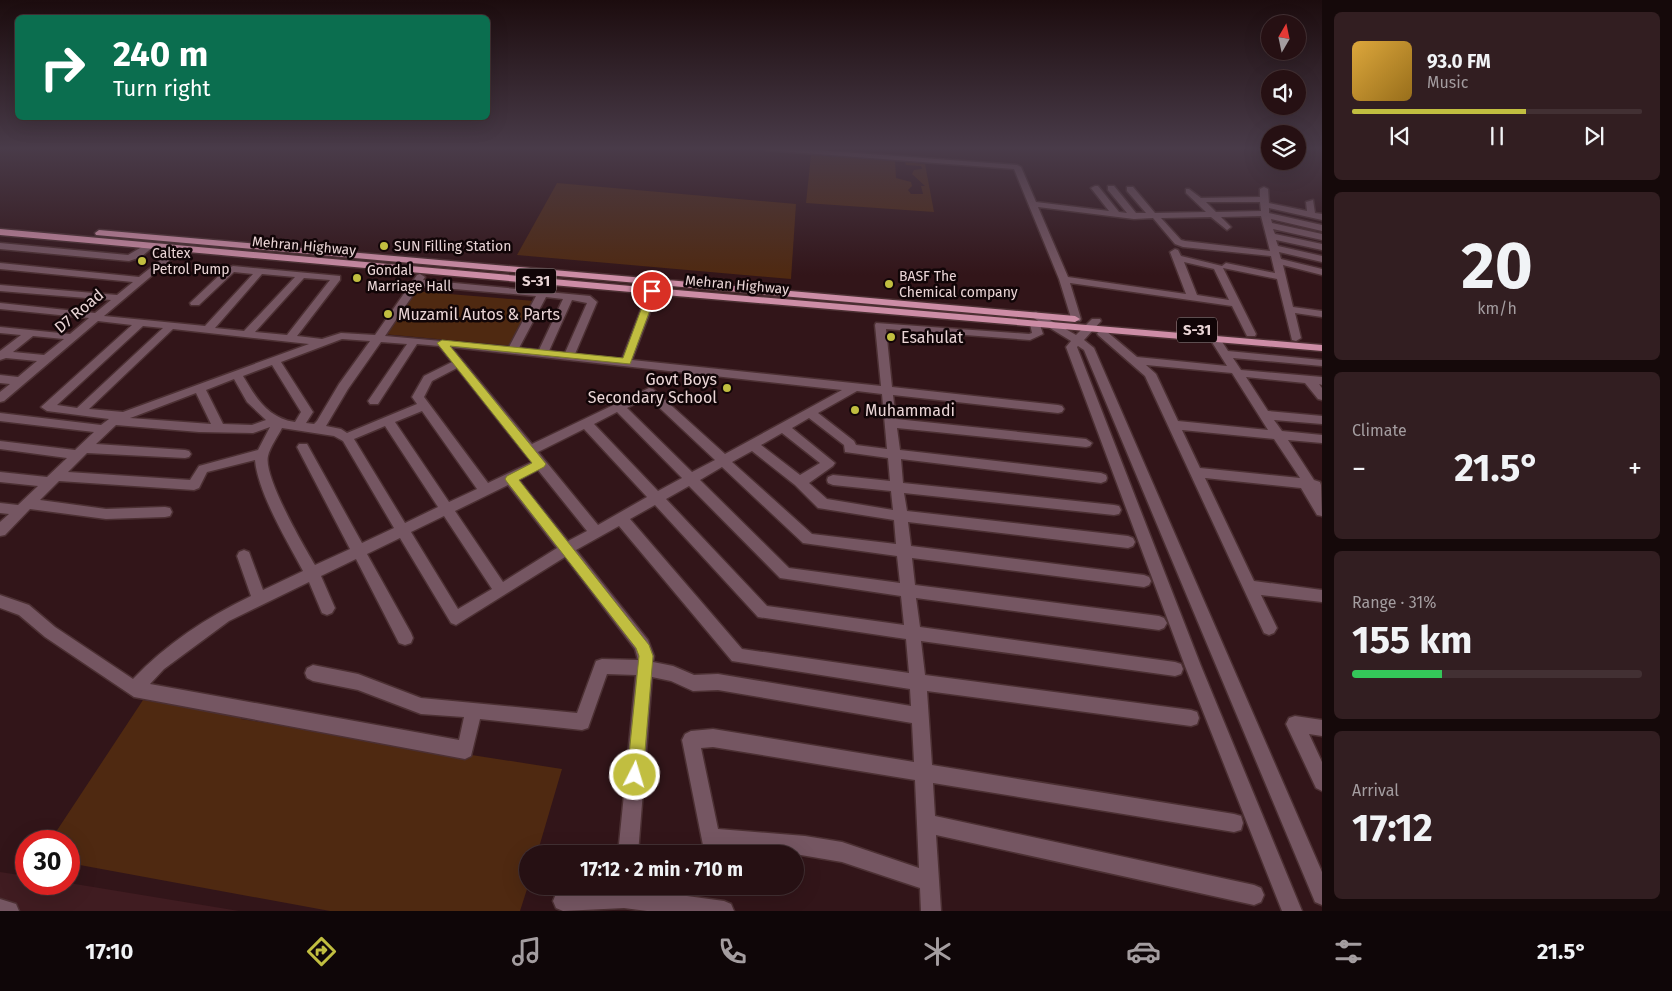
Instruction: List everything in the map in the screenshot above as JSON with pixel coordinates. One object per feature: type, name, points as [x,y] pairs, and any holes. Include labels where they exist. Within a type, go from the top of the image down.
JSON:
[{"type":"main road","name":"Mehran Highway","points":[[0,224],[343,253],[1322,348]]},
{"type":"main road","name":"Mehran Highway","points":[[0,232],[652,291],[1036,320]]},
{"type":"main road","points":[[334,263],[343,253]]},
{"type":"main road","name":"Mehran Highway","points":[[1053,326],[1094,326],[1251,334],[1322,340]]},
{"type":"street","points":[[1027,191],[1064,279],[1094,326],[1150,374],[1269,628]]},
{"type":"street","points":[[1097,191],[1116,214]]},
{"type":"street","points":[[1113,191],[1134,216]]},
{"type":"street","points":[[1131,191],[1180,243],[1212,249],[1322,258]]},
{"type":"street","points":[[1189,191],[1227,227]]},
{"type":"street","points":[[1198,200],[1265,204],[1322,217]]},
{"type":"street","points":[[1310,202],[1311,215]]},
{"type":"street","points":[[1032,204],[1134,216],[1212,213],[1265,204],[1322,228]]},
{"type":"street","points":[[1265,204],[1270,236],[1296,338]]},
{"type":"street","points":[[1268,225],[1322,238]]},
{"type":"street","points":[[1270,236],[1322,247]]},
{"type":"street","points":[[1180,243],[1174,246],[1193,298]]},
{"type":"street","points":[[0,246],[129,258],[138,256],[150,246]]},
{"type":"street","name":"D7 Road","points":[[0,398],[178,249]]},
{"type":"street","points":[[1275,254],[1322,272]]},
{"type":"street","points":[[1177,258],[1218,267],[1251,334]]},
{"type":"street","points":[[0,266],[141,280]]},
{"type":"street","points":[[1226,266],[1281,277]]},
{"type":"street","points":[[195,303],[231,270],[336,278],[337,280],[289,339]]},
{"type":"street","points":[[317,429],[324,422],[326,414],[343,388],[379,339],[418,282],[424,270]]},
{"type":"street","points":[[207,330],[260,271]]},
{"type":"street","points":[[247,334],[302,275]]},
{"type":"street","points":[[1064,279],[1236,304]]},
{"type":"street","points":[[418,282],[587,298],[592,302],[569,356]]},
{"type":"street","points":[[1,289],[119,298]]},
{"type":"street","points":[[626,362],[652,291]]},
{"type":"street","points":[[513,350],[543,294]]},
{"type":"street","points":[[543,353],[569,296]]},
{"type":"street","points":[[0,306],[323,343]]},
{"type":"street","points":[[1289,309],[1322,314]]},
{"type":"street","points":[[1036,320],[1053,326],[1079,345],[1322,895]]},
{"type":"street","points":[[1036,320],[1079,345],[1193,666],[1292,911]]},
{"type":"street","points":[[931,911],[918,682],[880,325],[1030,337],[1038,334],[1036,320]]},
{"type":"street","points":[[140,323],[47,407],[119,418],[219,428],[253,429],[276,422],[337,432],[346,438],[456,618],[566,549],[857,386]]},
{"type":"street","points":[[80,412],[171,326]]},
{"type":"street","points":[[1079,345],[1094,326]]},
{"type":"street","points":[[0,330],[73,337]]},
{"type":"street","points":[[1,355],[32,332]]},
{"type":"street","points":[[0,531],[104,429],[119,418],[341,336],[543,353],[1058,409]]},
{"type":"street","points":[[1215,339],[1278,435],[1312,484],[1322,494]]},
{"type":"street","points":[[374,401],[414,341]]},
{"type":"street","points":[[442,343],[596,532]]},
{"type":"street","points":[[1225,354],[1322,363]]},
{"type":"street","points":[[1,355],[46,359]]},
{"type":"street","points":[[275,360],[307,412],[298,427]]},
{"type":"street","points":[[1134,360],[1322,381]]},
{"type":"street","points":[[458,363],[428,379],[418,397],[486,490]]},
{"type":"street","points":[[237,374],[251,399],[276,422],[277,426],[263,453],[263,475],[294,541],[312,573],[326,608]]},
{"type":"street","points":[[0,379],[20,381]]},
{"type":"street","points":[[1309,380],[1322,396]]},
{"type":"street","points":[[199,388],[219,428]]},
{"type":"street","points":[[529,451],[649,392],[808,539],[1144,581]]},
{"type":"street","points":[[346,438],[424,406]]},
{"type":"street","points":[[618,407],[785,574],[1159,623]]},
{"type":"street","points":[[810,413],[850,444],[849,449],[1100,478]]},
{"type":"street","points":[[1265,414],[1322,420]]},
{"type":"street","points":[[0,417],[104,429]]},
{"type":"street","points":[[388,421],[500,590]]},
{"type":"street","points":[[891,422],[1086,443]]},
{"type":"street","points":[[586,423],[763,612],[1175,669]]},
{"type":"street","points":[[1174,425],[1322,440]]},
{"type":"street","points":[[784,428],[829,463],[800,482]]},
{"type":"street","points":[[753,444],[800,482],[823,504],[901,516],[1128,542]]},
{"type":"street","points":[[0,445],[81,451],[185,454]]},
{"type":"street","points":[[303,448],[405,638]]},
{"type":"street","points":[[0,477],[194,485],[203,469],[263,453]]},
{"type":"street","points":[[134,689],[158,664],[224,616],[540,464]]},
{"type":"street","points":[[1196,472],[1312,484]]},
{"type":"street","points":[[511,479],[642,645],[646,656],[629,845]]},
{"type":"street","points":[[833,480],[1114,510]]},
{"type":"street","points":[[1312,484],[1322,511]]},
{"type":"street","points":[[0,508],[24,507],[106,514],[165,512]]},
{"type":"street","points":[[621,518],[738,656],[1191,718]]},
{"type":"street","points":[[244,556],[259,599]]},
{"type":"street","points":[[1250,587],[1322,596]]},
{"type":"street","points":[[0,602],[24,610],[50,632],[134,689],[465,750],[474,710]]},
{"type":"street","points":[[313,673],[358,682],[421,706],[582,722],[602,666],[645,668],[673,674],[693,683],[718,682],[920,716]]},
{"type":"street","points":[[1322,728],[1295,724],[1322,782]]},
{"type":"street","points":[[929,881],[842,852],[805,846],[710,838],[691,740],[713,738],[1234,823]]},
{"type":"street","points":[[926,823],[1254,895]]},
{"type":"street","points":[[563,902],[606,895]]},
{"type":"street","points":[[640,895],[724,911]]},
{"type":"street","points":[[0,909],[9,911]]},
{"type":"shaded area","points":[[553,191],[643,191],[796,204],[791,279],[517,255]]},
{"type":"shaded area","points":[[807,191],[908,191],[911,194],[923,194],[922,191],[930,191],[934,212],[806,203]]},
{"type":"shaded area","points":[[413,291],[534,301],[512,346],[383,334]]},
{"type":"shaded area","points":[[143,700],[242,715],[241,719],[562,769],[540,845],[519,845],[519,895],[525,895],[520,911],[330,911],[80,865],[80,830],[57,830]]},
{"type":"shaded area","points":[[0,872],[15,874],[15,895],[80,895],[80,885],[239,911],[0,911]]},
{"type":"place","name":"SUN Filling Station","points":[[384,246]]},
{"type":"place","name":"Caltex Petrol Pump","points":[[142,261]]},
{"type":"place","name":"Gondal Marriage Hall","points":[[357,278]]},
{"type":"place","name":"BASF The Chemical company","points":[[889,284]]},
{"type":"place","name":"Muzamil Autos & Parts","points":[[388,314]]},
{"type":"place","name":"Esahulat","points":[[891,337]]},
{"type":"place","name":"Govt Boys Secondary School","points":[[727,388]]},
{"type":"place","name":"Muhammadi","points":[[855,410]]},
{"type":"route","points":[[635,775],[646,656],[642,645],[511,479],[540,464],[442,343],[626,362],[652,291]]}]
